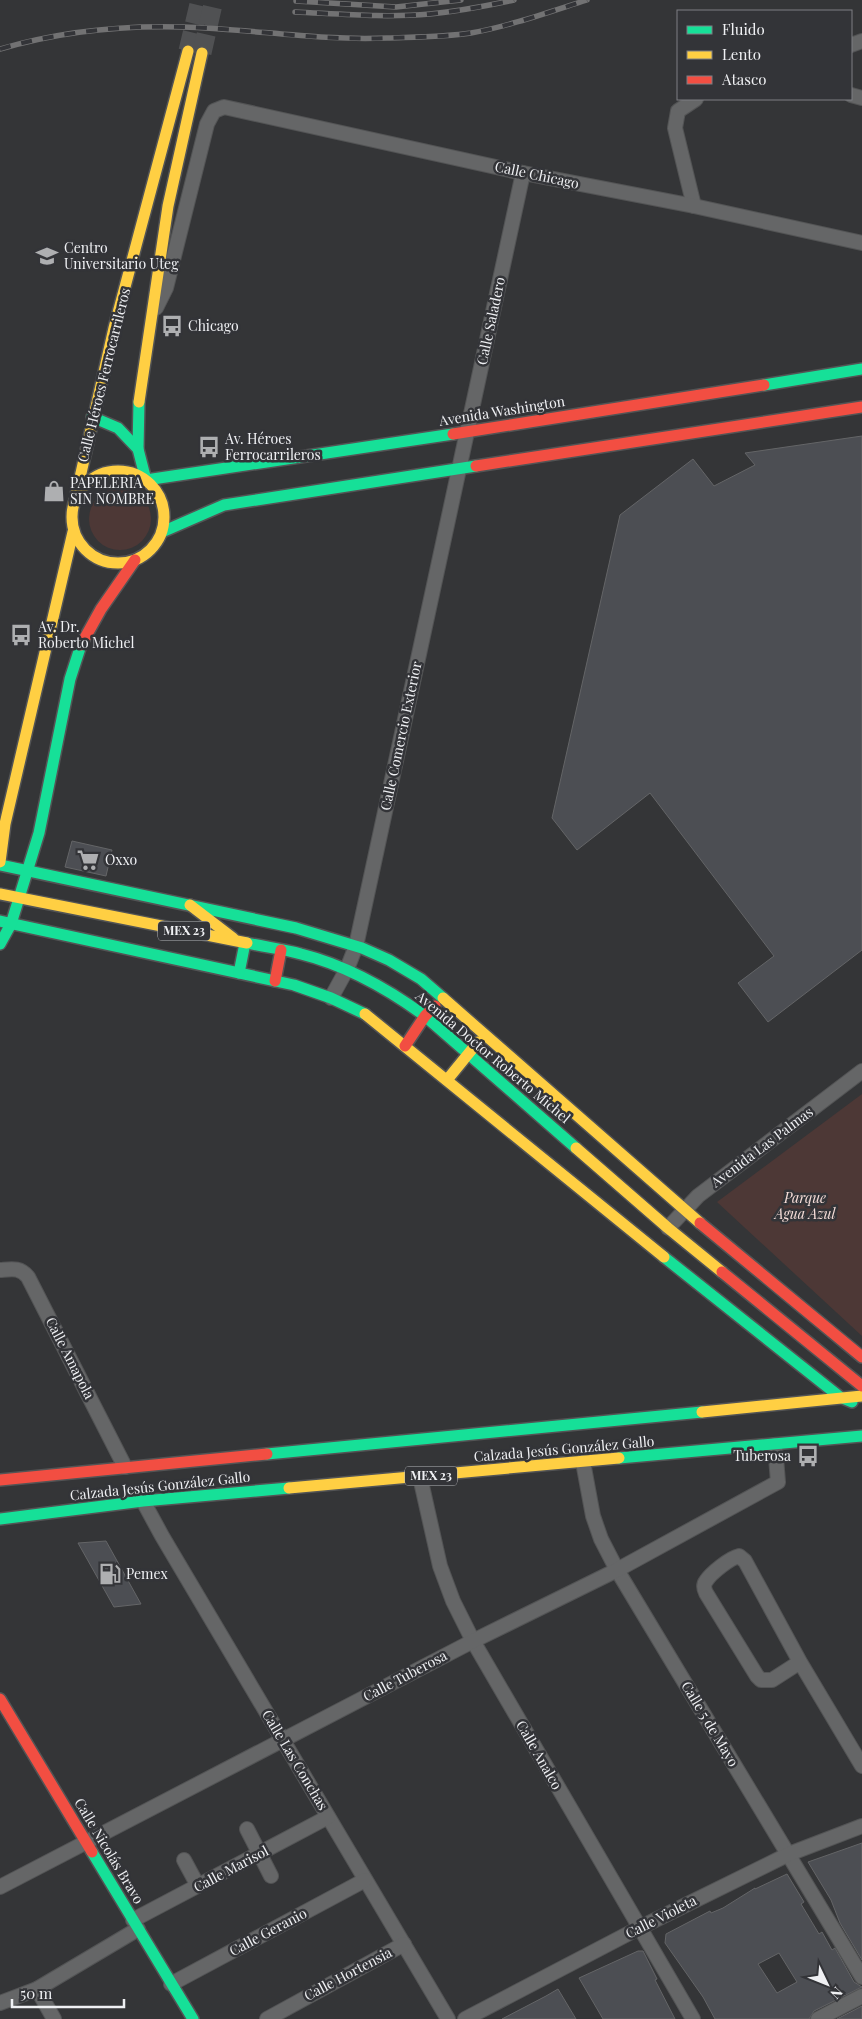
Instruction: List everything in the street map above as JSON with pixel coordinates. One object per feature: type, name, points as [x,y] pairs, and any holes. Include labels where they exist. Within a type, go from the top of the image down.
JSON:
[{"type":"main road","name":"Calle Héroes Ferrocarrileros","points":[[76,496],[92,417],[188,51]]},
{"type":"main road","name":"Calle Héroes Ferrocarrileros","points":[[146,480],[138,449],[138,407],[149,323],[168,206],[202,53]]},
{"type":"main road","name":"Avenida Washington","points":[[146,480],[467,432],[862,369]]},
{"type":"main road","points":[[162,532],[224,505],[862,407]]},
{"type":"main road","points":[[92,417],[116,426],[130,438],[138,449]]},
{"type":"main road","points":[[121,470],[134,473],[146,480],[156,490],[162,504],[164,518],[162,532],[156,544],[147,554],[120,564],[105,562],[91,556],[80,545],[73,532],[71,520],[72,507],[76,496],[84,484],[95,476],[108,471],[121,470]]},
{"type":"main road","points":[[0,863],[7,814],[73,532]]},
{"type":"main road","points":[[0,944],[6,923],[19,898],[39,833],[70,679],[78,651],[101,609],[135,560]]},
{"type":"main road","name":"Avenida Doctor Roberto Michel","points":[[0,863],[296,928],[356,946],[389,960],[421,979],[684,1209],[862,1357]]},
{"type":"main road","name":"Avenida Doctor Roberto Michel","points":[[0,894],[19,898],[78,924],[123,933],[239,973],[294,985],[331,998],[365,1014],[447,1080],[601,1188],[668,1228],[862,1386]]},
{"type":"main road","points":[[190,905],[241,942],[239,973]]},
{"type":"main road","name":"Avenida Doctor Roberto Michel","points":[[6,923],[78,924],[123,933],[241,942],[319,959],[347,970],[383,988],[425,1016],[468,1053],[601,1188],[840,1397],[862,1406]]},
{"type":"main road","points":[[274,981],[281,950]]},
{"type":"main road","points":[[405,1046],[425,1016],[443,998]]},
{"type":"main road","points":[[447,1080],[484,1036]]},
{"type":"main road","name":"Calzada Jesús González Gallo","points":[[0,1480],[862,1396]]},
{"type":"main road","name":"Calzada Jesús González Gallo","points":[[0,1519],[144,1501],[862,1436]]},
{"type":"main road","name":"Calle Nicolás Bravo","points":[[0,1699],[193,2019]]},
{"type":"street","points":[[694,100],[678,111],[675,128],[694,206]]},
{"type":"street","name":"Calle Chicago","points":[[214,112],[224,107],[523,173],[694,206],[862,243]]},
{"type":"street","name":"Calle Héroes Ferrocarrileros","points":[[149,323],[166,288],[207,124],[214,112]]},
{"type":"street","name":"Calle Saladero","points":[[459,469],[523,173]]},
{"type":"street","name":"Calle Comercio Exterior","points":[[331,998],[347,970],[356,946],[459,469]]},
{"type":"street","name":"Avenida Las Palmas","points":[[668,1228],[698,1196],[862,1071]]},
{"type":"street","name":"Calle Amapola","points":[[0,1270],[17,1269],[23,1271],[28,1277],[125,1467]]},
{"type":"street","name":"Calle Tuberosa","points":[[0,1887],[473,1641],[617,1570],[778,1482],[775,1445]]},
{"type":"street","name":"Calle 5 de Mayo","points":[[582,1462],[601,1539],[617,1570],[862,1977]]},
{"type":"street","name":"Calle Analco","points":[[420,1477],[440,1566],[453,1602],[473,1641],[693,2019]]},
{"type":"street","name":"Calle Las Conchas","points":[[144,1501],[162,1536],[448,2019]]},
{"type":"street","points":[[800,1662],[772,1680],[761,1680],[757,1676],[704,1588],[705,1582],[732,1558],[739,1556],[746,1561],[800,1662],[862,1766]]},
{"type":"street","name":"Calle Marisol","points":[[0,2003],[37,1989],[198,1886],[328,1817]]},
{"type":"street","name":"Calle Violeta","points":[[465,2019],[639,1928],[789,1854],[862,1826]]},
{"type":"street","points":[[247,1829],[271,1876]]},
{"type":"street","points":[[184,1860],[198,1886]]},
{"type":"street","name":"Calle Geranio","points":[[171,1984],[366,1880]]},
{"type":"street","name":"Calle Hortensia","points":[[267,2019],[404,1944]]},
{"type":"street","points":[[37,1989],[54,2019]]},
{"type":"street","points":[[818,2019],[862,1996]]},
{"type":"green space","points":[[114,488],[126,488],[142,497],[149,507],[151,519],[149,531],[142,541],[126,550],[114,550],[103,545],[94,536],[89,525],[89,513],[94,502],[103,493]]},
{"type":"green space","name":"Parque Agua Azul","points":[[862,1094],[862,1336],[717,1202]]},
{"type":"building","points":[[862,436],[862,950],[768,1022],[738,983],[774,956],[650,793],[577,850],[552,818],[620,515],[693,459],[714,486],[755,465],[745,453]]},
{"type":"building","name":"Oxxo","points":[[72,841],[112,850],[106,876],[65,867]]},
{"type":"building","name":"Pemex","points":[[106,1541],[141,1604],[114,1607],[78,1543]]},
{"type":"building","points":[[862,1843],[862,1960],[840,1923],[831,1900],[808,1862]]},
{"type":"building","points":[[787,1874],[804,1902],[801,1904],[819,1934],[822,1932],[832,1950],[835,1948],[854,1982],[862,1987],[814,2011],[809,2019],[715,2019],[703,1997],[665,1943],[666,1934],[710,1911],[711,1913],[723,1908],[755,1889]],"holes":[[[779,1953],[797,1982],[777,1993],[758,1964]]]},
{"type":"building","points":[[638,1951],[643,1951],[675,2019],[603,2019],[579,1978]]},
{"type":"building","points":[[558,1989],[576,2019],[502,2019],[546,1996]]},
{"type":"building","points":[[862,2006],[862,2019],[837,2019]]},
{"type":"tunnel","points":[[188,51],[200,0]]},
{"type":"tunnel","points":[[202,53],[214,0]]},
{"type":"railway","points":[[296,1],[396,7],[461,0]]},
{"type":"railway","points":[[295,12],[396,16],[462,10],[514,0]]},
{"type":"railway","points":[[0,49],[68,34],[137,27],[209,28],[336,38],[429,37],[471,33],[500,27],[587,0]]},
{"type":"traffic: fast","points":[[764,385],[862,369]]},
{"type":"traffic: fast","points":[[139,402],[138,449],[146,480],[453,434]]},
{"type":"traffic: fast","points":[[92,417],[118,428],[138,449]]},
{"type":"traffic: fast","points":[[162,532],[224,505],[476,466]]},
{"type":"traffic: fast","points":[[0,944],[11,924],[39,833],[70,679],[81,645]]},
{"type":"traffic: fast","points":[[0,865],[296,928],[362,948],[389,960],[421,979],[443,998]]},
{"type":"traffic: fast","points":[[0,921],[294,985],[331,998],[365,1014]]},
{"type":"traffic: fast","points":[[239,973],[245,943]]},
{"type":"traffic: fast","points":[[247,943],[294,952],[334,965],[350,971],[396,996],[425,1016],[576,1148]]},
{"type":"traffic: fast","points":[[664,1257],[840,1397],[852,1402]]},
{"type":"traffic: fast","points":[[267,1454],[702,1412]]},
{"type":"traffic: fast","points":[[619,1458],[862,1436]]},
{"type":"traffic: fast","points":[[0,1519],[143,1501],[289,1488]]},
{"type":"traffic: fast","points":[[92,1852],[193,2019]]},
{"type":"traffic: slow","points":[[76,495],[114,328],[188,51]]},
{"type":"traffic: slow","points":[[139,402],[168,206],[202,53]]},
{"type":"traffic: slow","points":[[109,471],[127,471],[144,478],[157,491],[164,508],[164,517],[164,526],[157,543],[144,556],[127,563],[109,563],[92,556],[79,543],[72,526],[72,508],[79,491],[92,478],[109,471]]},
{"type":"traffic: slow","points":[[0,862],[5,824],[73,532]]},
{"type":"traffic: slow","points":[[0,894],[247,943]]},
{"type":"traffic: slow","points":[[190,905],[233,938]]},
{"type":"traffic: slow","points":[[443,998],[700,1223]]},
{"type":"traffic: slow","points":[[365,1014],[664,1257]]},
{"type":"traffic: slow","points":[[447,1080],[478,1042]]},
{"type":"traffic: slow","points":[[576,1148],[722,1272]]},
{"type":"traffic: slow","points":[[702,1412],[862,1396]]},
{"type":"traffic: slow","points":[[289,1488],[619,1458]]},
{"type":"traffic: jam","points":[[453,434],[764,385]]},
{"type":"traffic: jam","points":[[476,466],[862,407]]},
{"type":"traffic: jam","points":[[81,645],[101,609],[135,560]]},
{"type":"traffic: jam","points":[[275,981],[281,950]]},
{"type":"traffic: jam","points":[[405,1046],[425,1016],[435,1006]]},
{"type":"traffic: jam","points":[[700,1223],[862,1357]]},
{"type":"traffic: jam","points":[[722,1272],[862,1386]]},
{"type":"traffic: jam","points":[[0,1480],[267,1454]]},
{"type":"traffic: jam","points":[[0,1699],[92,1852]]},
{"type":"place","name":"Centro Universitario Uteg","points":[[47,256]]},
{"type":"place","name":"Chicago","points":[[172,326]]},
{"type":"place","name":"Av. Héroes Ferrocarrileros","points":[[209,447]]},
{"type":"place","name":"PAPELERIA SIN NOMBRE","points":[[54,491]]},
{"type":"place","name":"Av. Dr. Roberto Michel","points":[[21,635]]},
{"type":"place","name":"Oxxo","points":[[88,860]]},
{"type":"place","name":"Tuberosa","points":[[808,1456]]},
{"type":"place","name":"Pemex","points":[[110,1574]]}]
